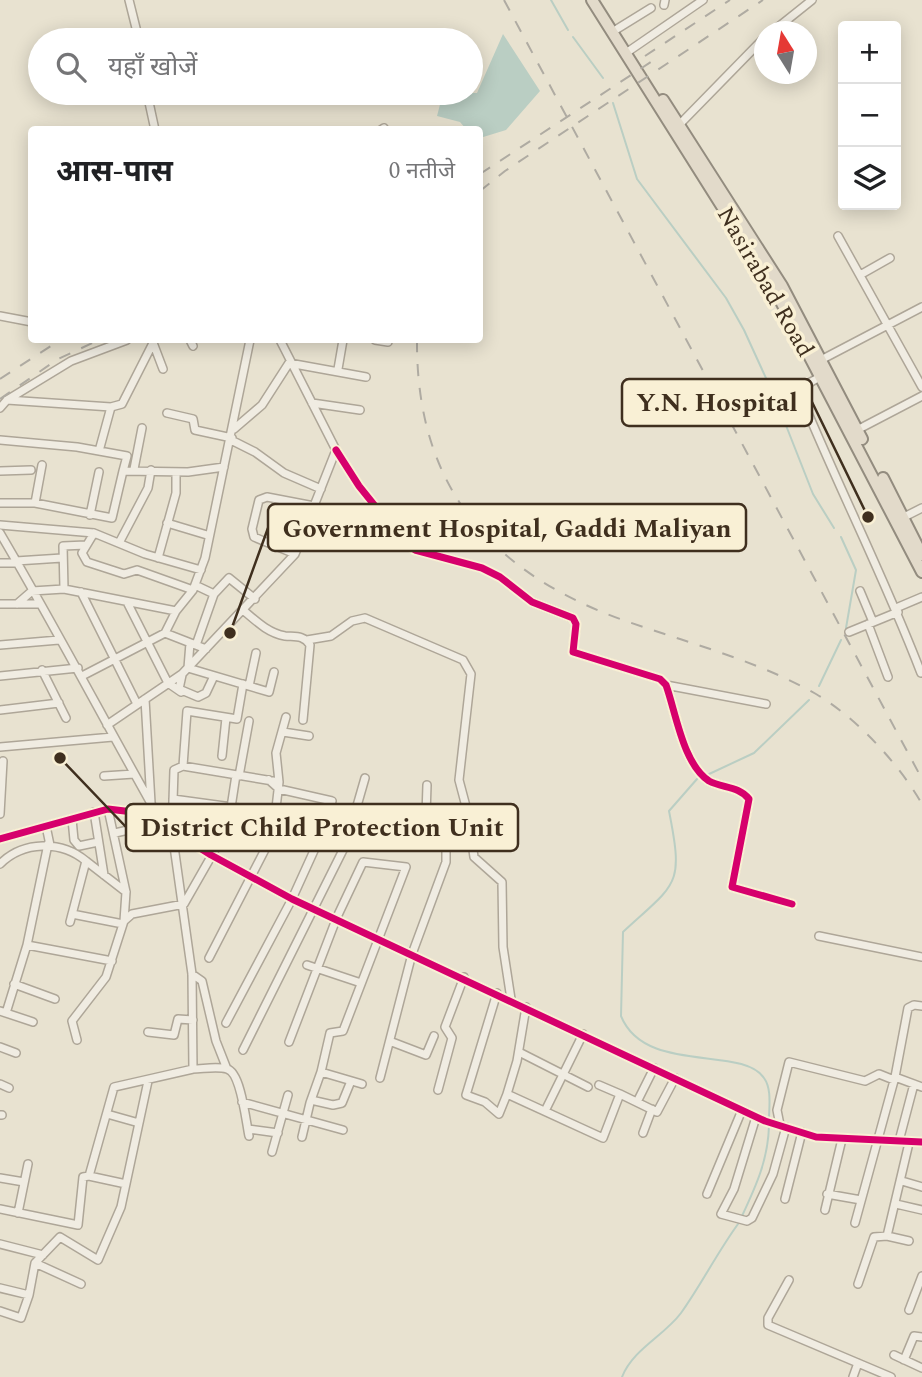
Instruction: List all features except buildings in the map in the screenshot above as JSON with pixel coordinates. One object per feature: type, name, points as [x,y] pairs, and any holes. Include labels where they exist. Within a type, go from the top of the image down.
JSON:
[{"type":"highway","name":"Nasirabad Road","points":[[592,0],[782,286],[817,362],[857,430],[922,555]]},
{"type":"highway","name":"Nasirabad Road","points":[[600,0],[627,51]]},
{"type":"highway","name":"Nasirabad Road","points":[[817,362],[820,377],[922,572]]},
{"type":"street","points":[[129,0],[136,28]]},
{"type":"street","points":[[627,51],[703,0]]},
{"type":"street","points":[[786,21],[812,0]]},
{"type":"street","points":[[617,29],[651,8]]},
{"type":"street","points":[[676,127],[754,49]]},
{"type":"street","points":[[150,105],[154,126]]},
{"type":"street","points":[[838,236],[922,387]]},
{"type":"street","points":[[860,275],[890,258]]},
{"type":"street","points":[[817,362],[922,307]]},
{"type":"street","points":[[0,316],[28,322]]},
{"type":"street","points":[[0,408],[7,400],[71,361],[119,343]]},
{"type":"street","points":[[7,400],[111,407],[122,404],[151,343]]},
{"type":"street","points":[[153,343],[163,369]]},
{"type":"street","points":[[0,676],[42,670],[80,672],[115,659],[165,632],[176,611],[194,587],[201,570],[234,429],[249,343]]},
{"type":"street","points":[[280,343],[335,450],[359,486],[404,542],[415,550],[482,568],[500,577],[532,602],[573,618],[576,624],[573,652],[660,679],[666,685],[681,737],[699,769],[708,780],[740,791],[749,799],[732,887],[792,904]]},
{"type":"street","points":[[338,369],[342,343]]},
{"type":"street","points":[[234,429],[262,405],[289,363]]},
{"type":"street","points":[[289,363],[338,369],[366,377]]},
{"type":"street","points":[[820,377],[798,389],[838,487],[897,610],[921,673]]},
{"type":"street","points":[[857,430],[922,396]]},
{"type":"street","points":[[312,403],[360,410]]},
{"type":"street","points":[[99,451],[111,407]]},
{"type":"street","points":[[167,413],[193,419],[195,430],[231,439],[284,473],[321,489]]},
{"type":"street","points":[[134,470],[142,428]]},
{"type":"street","points":[[0,440],[127,456],[112,518],[35,503],[0,503]]},
{"type":"street","points":[[107,725],[185,671],[295,554],[335,450]]},
{"type":"street","points":[[35,503],[42,465]]},
{"type":"street","points":[[122,471],[176,471],[224,467]]},
{"type":"street","points":[[0,471],[31,470]]},
{"type":"street","points":[[119,543],[148,488],[151,470]]},
{"type":"street","points":[[90,514],[99,471]]},
{"type":"street","points":[[158,558],[176,493],[176,471]]},
{"type":"street","points":[[295,554],[254,537],[259,499],[267,497],[314,506]]},
{"type":"street","points":[[904,517],[922,508]]},
{"type":"street","points":[[167,523],[208,535]]},
{"type":"street","points":[[0,525],[94,533],[158,558],[201,570]]},
{"type":"street","points":[[0,533],[59,640],[80,672],[162,824]]},
{"type":"street","points":[[94,533],[82,556],[88,562],[124,574],[137,570],[214,594]]},
{"type":"street","points":[[64,589],[62,558],[65,544],[86,545]]},
{"type":"street","points":[[0,563],[62,558]]},
{"type":"street","points":[[181,692],[179,688],[193,644],[214,594],[229,578],[255,599]]},
{"type":"street","points":[[17,604],[32,591],[64,589],[128,604],[176,611]]},
{"type":"street","points":[[860,591],[888,677]]},
{"type":"street","points":[[81,592],[137,704]]},
{"type":"street","points":[[849,632],[922,597]]},
{"type":"street","points":[[0,604],[39,604]]},
{"type":"street","points":[[128,604],[168,683],[181,692],[203,696],[214,676]]},
{"type":"street","points":[[243,610],[271,631],[307,640],[331,636],[352,621],[365,618],[463,660],[471,680],[458,779],[468,814],[474,857],[502,882],[503,947],[511,999]]},
{"type":"street","points":[[165,632],[206,649]]},
{"type":"street","points":[[0,645],[59,640]]},
{"type":"street","points":[[303,720],[309,678],[310,645],[307,640]]},
{"type":"street","points":[[187,711],[237,719],[256,653]]},
{"type":"street","points":[[42,670],[66,718]]},
{"type":"street","points":[[185,671],[214,676],[269,692],[274,672]]},
{"type":"street","points":[[666,685],[766,704]]},
{"type":"street","points":[[183,766],[187,711],[191,695]]},
{"type":"street","points":[[145,699],[151,803]]},
{"type":"street","points":[[0,710],[59,703]]},
{"type":"street","points":[[209,958],[273,834],[279,785],[276,753],[286,717]]},
{"type":"street","points":[[222,756],[226,718]]},
{"type":"street","points":[[184,904],[228,827],[249,721]]},
{"type":"street","points":[[283,732],[309,736]]},
{"type":"street","points":[[0,747],[113,737]]},
{"type":"street","points":[[0,814],[3,761]]},
{"type":"street","points":[[193,1069],[192,974],[172,832],[172,774],[183,766],[269,780],[332,801],[329,815],[292,898],[226,1023]]},
{"type":"street","points":[[104,776],[134,774]]},
{"type":"street","points":[[243,1050],[346,845],[365,778]]},
{"type":"street","points":[[426,815],[427,785]]},
{"type":"street","points":[[173,799],[275,813]]},
{"type":"street","points":[[77,1040],[72,1021],[106,977],[124,923],[126,892],[115,833],[107,809]]},
{"type":"street","points":[[0,839],[107,809],[133,812],[162,824],[211,855],[292,898],[765,1121],[802,1132],[842,1139],[922,1142]]},
{"type":"street","points":[[133,812],[140,846]]},
{"type":"street","points":[[94,813],[104,875]]},
{"type":"street","points":[[411,815],[468,814]]},
{"type":"street","points":[[329,815],[353,818]]},
{"type":"street","points":[[380,1077],[392,1042],[412,954],[446,862],[446,815]]},
{"type":"street","points":[[72,819],[74,840],[79,846],[99,842]]},
{"type":"street","points":[[33,1022],[3,1012],[27,944],[49,844],[46,826]]},
{"type":"street","points":[[115,833],[138,828]]},
{"type":"street","points":[[0,863],[26,849],[49,844],[86,861],[126,892]]},
{"type":"street","points":[[86,861],[71,918],[124,923]]},
{"type":"street","points":[[289,1042],[337,917],[363,863],[406,867],[344,1031],[330,1033],[303,1137]]},
{"type":"street","points":[[124,923],[132,914],[184,904]]},
{"type":"street","points":[[819,936],[922,957]]},
{"type":"street","points":[[27,944],[111,961]]},
{"type":"street","points":[[307,965],[361,984]]},
{"type":"street","points":[[192,974],[202,981],[216,1041],[227,1069],[235,1075],[249,1133],[278,1133]]},
{"type":"street","points":[[438,1090],[452,1038],[445,1027],[464,977]]},
{"type":"street","points":[[14,984],[55,999]]},
{"type":"street","points":[[497,993],[466,1095],[485,1102],[499,1114],[519,1052],[526,1007]]},
{"type":"street","points":[[855,1223],[894,1078],[908,1008],[914,1004],[922,1006]]},
{"type":"street","points":[[148,1032],[172,1036],[177,1032],[178,1019],[193,1020]]},
{"type":"street","points":[[545,1111],[583,1034]]},
{"type":"street","points":[[392,1042],[426,1055],[433,1036]]},
{"type":"street","points":[[0,1047],[16,1053]]},
{"type":"street","points":[[519,1052],[588,1087]]},
{"type":"street","points":[[756,1116],[734,1189],[721,1214],[747,1221],[752,1217],[773,1174],[780,1125],[777,1110],[789,1062],[865,1081],[879,1074],[918,1086],[899,1140]]},
{"type":"street","points":[[637,1102],[654,1068]]},
{"type":"street","points":[[89,1176],[114,1087],[193,1069],[227,1069]]},
{"type":"street","points":[[321,1072],[362,1084]]},
{"type":"street","points":[[599,1085],[657,1112],[675,1078]]},
{"type":"street","points":[[0,1311],[21,1318],[35,1263],[60,1237],[98,1260],[121,1207],[148,1081]]},
{"type":"street","points":[[311,1100],[334,1105],[342,1103],[351,1081]]},
{"type":"street","points":[[0,1084],[9,1088]]},
{"type":"street","points":[[507,1094],[603,1138],[620,1094]]},
{"type":"street","points":[[272,1152],[288,1096]]},
{"type":"street","points":[[242,1102],[343,1130]]},
{"type":"street","points":[[643,1133],[652,1109]]},
{"type":"street","points":[[707,1194],[742,1110]]},
{"type":"street","points":[[107,1114],[139,1124]]},
{"type":"street","points":[[785,1199],[802,1132]]},
{"type":"street","points":[[825,1210],[842,1139]]},
{"type":"street","points":[[887,1236],[909,1143]]},
{"type":"street","points":[[18,1213],[28,1164]]},
{"type":"street","points":[[0,1209],[78,1225],[83,1177],[126,1184]]},
{"type":"street","points":[[0,1178],[24,1182]]},
{"type":"street","points":[[902,1181],[922,1187]]},
{"type":"street","points":[[827,1194],[861,1200]]},
{"type":"street","points":[[896,1204],[922,1210]]},
{"type":"street","points":[[858,1284],[874,1237],[887,1236],[909,1241]]},
{"type":"street","points":[[0,1244],[43,1255]]},
{"type":"street","points":[[35,1263],[80,1284]]},
{"type":"street","points":[[909,1310],[922,1276]]},
{"type":"street","points":[[789,1280],[768,1318],[768,1325],[891,1377]]},
{"type":"street","points":[[0,1287],[29,1295]]},
{"type":"street","points":[[905,1360],[914,1336],[922,1337]]},
{"type":"street","points":[[894,1355],[922,1368]]},
{"type":"street","points":[[853,1377],[858,1363]]},
{"type":"shaded area","points":[[503,34],[540,91],[506,130],[483,137],[483,126],[463,126],[460,122],[437,116],[440,105],[483,105],[483,79]]},
{"type":"waterway","points":[[551,0],[568,30]]},
{"type":"waterway","points":[[573,37],[603,78]]},
{"type":"waterway","points":[[613,103],[637,179],[726,298],[776,400],[813,494],[834,528]]},
{"type":"waterway","points":[[841,537],[856,570],[846,628]]},
{"type":"waterway","points":[[819,686],[841,640]]},
{"type":"waterway","points":[[707,775],[754,753],[809,700]]},
{"type":"waterway","points":[[697,779],[669,811],[676,855],[672,881],[655,903],[623,932],[621,1016],[633,1034],[650,1046],[671,1053],[753,1068],[764,1078],[768,1087],[769,1120]]},
{"type":"waterway","points":[[742,1216],[764,1162],[769,1126]]},
{"type":"waterway","points":[[622,1377],[633,1358],[681,1313],[738,1224]]},
{"type":"railway","points":[[504,0],[922,779]]},
{"type":"railway","points":[[645,56],[730,0]]},
{"type":"railway","points":[[483,189],[505,171],[763,0]]},
{"type":"railway","points":[[483,172],[660,56]]},
{"type":"railway","points":[[0,379],[55,343]]},
{"type":"railway","points":[[0,399],[58,359],[93,343]]},
{"type":"railway","points":[[417,343],[420,392],[430,438],[446,480],[469,516],[499,549],[534,576],[576,600],[623,620],[770,671],[816,694],[847,716],[876,743],[902,773],[922,804]]},
{"type":"cycle path","points":[[336,450],[359,486],[404,542],[415,550],[482,568],[500,577],[532,602],[573,618],[576,624],[573,652],[660,679],[666,685],[687,751],[700,773],[709,781],[735,789],[749,799],[732,887],[792,904]]},
{"type":"cycle path","points":[[0,839],[108,809],[133,812],[162,824],[211,855],[292,899],[765,1121],[816,1137],[922,1142]]},
{"type":"place","name":"Y.N. Hospital","points":[[868,517]]},
{"type":"place","name":"Government Hospital, Gaddi Maliyan","points":[[230,633]]},
{"type":"place","name":"District Child Protection Unit","points":[[60,758]]}]
